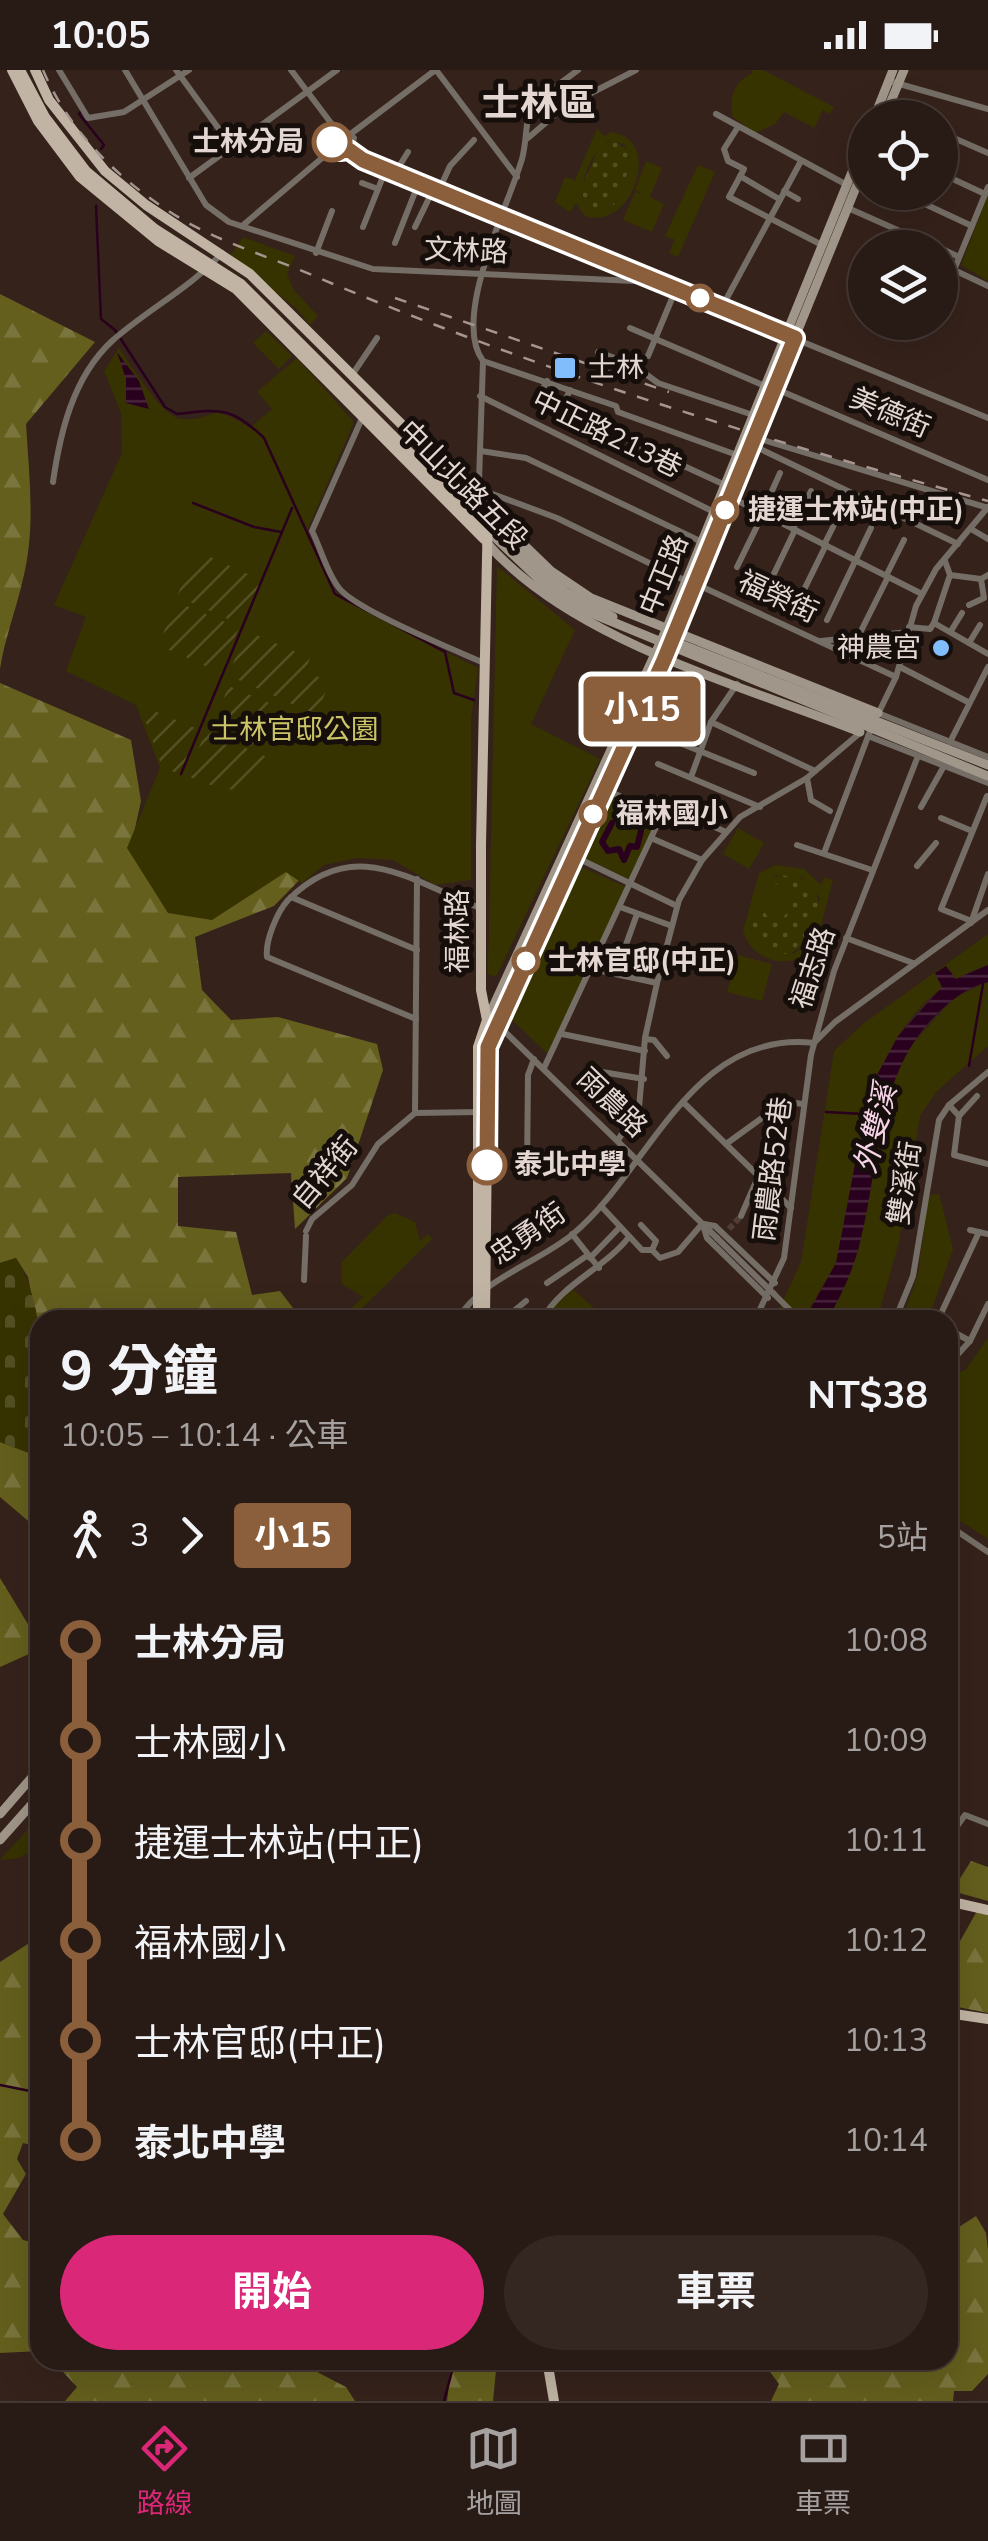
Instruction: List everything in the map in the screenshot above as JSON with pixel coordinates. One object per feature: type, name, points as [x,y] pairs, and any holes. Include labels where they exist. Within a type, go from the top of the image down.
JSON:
[{"type":"main road","name":"中山北路五段","points":[[35,70],[49,100],[93,164]]},
{"type":"main road","points":[[889,100],[893,70]]},
{"type":"main road","points":[[884,100],[904,70]]},
{"type":"main road","name":"中山北路五段","points":[[16,71],[93,164],[158,223],[245,279],[387,416]]},
{"type":"main road","name":"中山北路五段","points":[[16,71],[38,121],[80,177],[111,206],[174,249],[215,261],[352,376],[436,475],[485,524],[533,586],[573,614],[666,642],[887,730]]},
{"type":"main road","name":"中正路","points":[[791,336],[848,180]]},
{"type":"main road","name":"中正路","points":[[569,854],[605,789],[752,445],[791,336],[848,208]]},
{"type":"main road","name":"中山北路五段","points":[[215,261],[236,289],[363,416],[436,475]]},
{"type":"main road","name":"中山北路五段","points":[[215,261],[485,524],[566,592],[737,683],[860,732]]},
{"type":"main road","name":"中正路","points":[[691,582],[714,512],[754,415],[770,387]]},
{"type":"main road","name":"福林路","points":[[482,1310],[478,1047],[492,1022],[481,990],[485,524]]},
{"type":"main road","name":"中正路","points":[[492,1022],[666,642]]},
{"type":"main road","points":[[887,730],[988,766]]},
{"type":"main road","points":[[887,730],[988,780]]},
{"type":"main road","points":[[0,1814],[30,1780]]},
{"type":"main road","points":[[0,1840],[30,1806]]},
{"type":"main road","points":[[958,1903],[988,1910]]},
{"type":"main road","points":[[958,2014],[988,2019]]},
{"type":"main road","points":[[549,2370],[554,2401]]},
{"type":"street","points":[[59,70],[88,118],[124,112],[144,102],[178,73],[189,70]]},
{"type":"street","name":"文林路","points":[[125,70],[212,212],[242,226],[374,270],[658,282],[988,418]]},
{"type":"street","points":[[290,70],[337,130],[352,132],[435,70],[478,136],[517,177]]},
{"type":"street","points":[[188,178],[337,70]]},
{"type":"street","points":[[485,524],[490,493],[480,476],[483,361],[475,349],[474,310],[528,138],[531,105],[578,70]]},
{"type":"street","points":[[528,138],[564,107],[636,70]]},
{"type":"street","points":[[178,73],[232,147]]},
{"type":"street","points":[[893,83],[988,110]]},
{"type":"street","points":[[716,114],[846,185]]},
{"type":"street","points":[[738,128],[724,149],[728,161],[744,169],[729,197],[822,244]]},
{"type":"street","points":[[335,148],[332,138],[337,130]]},
{"type":"street","points":[[349,150],[354,142],[352,132]]},
{"type":"street","points":[[416,227],[450,166],[478,136]]},
{"type":"street","points":[[958,140],[988,153]]},
{"type":"street","points":[[242,226],[335,148],[349,150],[395,173],[658,282]]},
{"type":"street","points":[[395,173],[408,152]]},
{"type":"street","points":[[722,307],[801,161]]},
{"type":"street","points":[[363,227],[386,169]]},
{"type":"street","points":[[740,176],[780,199]]},
{"type":"street","points":[[958,181],[987,191],[954,270],[988,286]]},
{"type":"street","points":[[395,243],[419,182]]},
{"type":"street","points":[[362,183],[378,189]]},
{"type":"street","points":[[784,190],[798,199]]},
{"type":"street","points":[[316,253],[332,210]]},
{"type":"street","points":[[853,210],[898,230]]},
{"type":"street","points":[[938,210],[972,226]]},
{"type":"street","points":[[53,482],[61,428],[88,374],[118,336],[215,261]]},
{"type":"street","points":[[648,356],[676,289]]},
{"type":"street","name":"美德街","points":[[630,328],[988,480]]},
{"type":"street","points":[[352,376],[377,338]]},
{"type":"street","points":[[598,352],[632,364],[658,383],[754,415]]},
{"type":"street","points":[[483,361],[616,406],[618,412],[738,455]]},
{"type":"street","points":[[536,404],[547,381]]},
{"type":"street","name":"中正路213巷","points":[[570,390],[561,408],[725,486]]},
{"type":"street","name":"中正路213巷","points":[[480,396],[714,512]]},
{"type":"street","points":[[363,416],[312,532],[334,578],[339,588],[359,602],[484,663]]},
{"type":"street","points":[[763,440],[988,508],[936,569],[909,629],[896,677],[824,852]]},
{"type":"street","points":[[752,445],[958,544]]},
{"type":"street","points":[[481,451],[526,458],[702,542]]},
{"type":"street","points":[[737,567],[780,473]]},
{"type":"street","points":[[768,584],[812,491]]},
{"type":"street","name":"福榮街","points":[[490,493],[556,518],[896,677]]},
{"type":"street","points":[[730,498],[920,592]]},
{"type":"street","points":[[798,602],[840,513]]},
{"type":"street","points":[[827,620],[871,528]]},
{"type":"street","points":[[971,528],[988,539]]},
{"type":"street","points":[[860,633],[904,540]]},
{"type":"street","points":[[820,642],[930,629],[950,575],[945,561]]},
{"type":"street","points":[[950,575],[984,577],[984,598],[969,605]]},
{"type":"street","points":[[951,632],[962,614]]},
{"type":"street","points":[[934,623],[988,654]]},
{"type":"street","points":[[970,643],[980,625]]},
{"type":"street","points":[[900,666],[968,702]]},
{"type":"street","points":[[950,742],[988,667]]},
{"type":"street","points":[[690,777],[711,722],[737,683]]},
{"type":"street","points":[[711,722],[815,771]]},
{"type":"street","points":[[618,1140],[639,1108],[645,1039],[657,983],[677,906],[702,860],[740,816],[762,808],[808,778],[860,732],[874,725]]},
{"type":"street","name":"中山北路五段","points":[[874,725],[950,742],[988,757]]},
{"type":"street","name":"中山北路五段","points":[[874,725],[918,756],[988,780]]},
{"type":"street","points":[[676,741],[754,774]]},
{"type":"street","name":"福志路","points":[[636,1157],[712,1074],[772,1041],[814,1042],[846,938],[918,756]]},
{"type":"street","points":[[658,764],[762,808]]},
{"type":"street","points":[[921,807],[944,766]]},
{"type":"street","points":[[808,778],[811,800],[830,811]]},
{"type":"street","points":[[605,789],[661,816]]},
{"type":"street","points":[[970,922],[941,909],[987,796]]},
{"type":"street","points":[[544,1068],[661,816],[669,807],[726,832]]},
{"type":"street","points":[[941,818],[972,831]]},
{"type":"street","points":[[652,838],[702,860]]},
{"type":"street","points":[[797,844],[872,870]]},
{"type":"street","points":[[917,866],[936,844]]},
{"type":"street","points":[[569,854],[677,906]]},
{"type":"street","points":[[416,1019],[267,957],[267,944],[291,897],[325,874],[343,868],[375,866],[417,879],[481,909]]},
{"type":"street","points":[[970,922],[988,874]]},
{"type":"street","points":[[417,879],[415,1113],[482,1112]]},
{"type":"street","points":[[291,897],[417,950]]},
{"type":"street","points":[[620,907],[672,926]]},
{"type":"street","points":[[814,1042],[913,963],[988,910]]},
{"type":"street","points":[[623,953],[637,914]]},
{"type":"street","points":[[846,938],[913,963]]},
{"type":"street","points":[[592,969],[657,983]]},
{"type":"street","name":"雨農路","points":[[492,1022],[702,1224],[723,1234],[776,1283]]},
{"type":"street","points":[[562,1034],[645,1051]]},
{"type":"street","points":[[645,1039],[654,1040],[667,1056]]},
{"type":"street","name":"雨農路52巷","points":[[760,1310],[776,1283],[792,1209],[814,1042]]},
{"type":"street","points":[[527,1170],[528,1075],[534,1059]]},
{"type":"street","points":[[596,1071],[644,1078]]},
{"type":"street","name":"雙溪街","points":[[900,1310],[913,1276],[938,1120],[950,1104],[987,1076]]},
{"type":"street","points":[[977,1096],[959,1116],[951,1150],[957,1159],[988,1164]]},
{"type":"street","points":[[683,1102],[792,1209]]},
{"type":"street","points":[[726,1144],[784,1102],[804,1104]]},
{"type":"street","points":[[950,1104],[959,1116]]},
{"type":"street","name":"自祥街","points":[[304,1280],[306,1233],[352,1185],[378,1144],[415,1113]]},
{"type":"street","name":"忠勇街","points":[[465,1310],[481,1292],[572,1234],[632,1173],[636,1157]]},
{"type":"street","points":[[741,1216],[758,1176]]},
{"type":"street","points":[[601,1206],[642,1250],[652,1250],[660,1258],[678,1252],[702,1224]]},
{"type":"street","name":"雨農路","points":[[702,1224],[706,1238],[768,1298]]},
{"type":"street","points":[[641,1225],[656,1241],[652,1250]]},
{"type":"street","points":[[548,1283],[589,1256],[620,1227]]},
{"type":"street","points":[[943,1310],[979,1232]]},
{"type":"street","points":[[572,1234],[600,1268]]},
{"type":"street","points":[[723,1234],[791,1310]]},
{"type":"street","points":[[551,1310],[630,1237]]},
{"type":"street","points":[[515,1310],[526,1301]]},
{"type":"street","points":[[958,1354],[970,1341],[988,1304]]},
{"type":"street","points":[[958,1334],[970,1341]]},
{"type":"street","points":[[958,1532],[988,1552]]},
{"type":"street","points":[[958,1825],[965,1815],[988,1824]]},
{"type":"green space","points":[[750,70],[763,70],[834,107],[830,114],[823,110],[814,128],[784,112],[775,124],[755,133],[732,116],[731,109],[734,91],[753,73]]},
{"type":"green space","points":[[597,129],[604,136],[611,132],[627,138],[636,150],[636,183],[616,211],[602,217],[585,216],[576,203],[570,212],[555,202],[565,177],[575,180]],"holes":[[[609,141],[624,144],[632,162],[614,205],[594,211],[584,203],[588,168],[603,145]]]},
{"type":"green space","points":[[614,141],[632,153],[631,167],[614,205],[594,211],[584,203],[581,189],[600,145]]},
{"type":"green space","points":[[646,161],[662,168],[650,197],[664,204],[652,232],[623,220],[635,192],[642,194],[635,190]]},
{"type":"green space","points":[[698,165],[715,172],[678,257],[669,253],[675,240],[665,236]]},
{"type":"green space","points":[[988,195],[988,281],[961,265]]},
{"type":"green space","points":[[243,237],[295,256],[287,274],[294,290],[318,316],[310,325],[296,308],[230,256]]},
{"type":"green space","points":[[0,294],[95,342],[26,424],[31,502],[27,560],[0,669]]},
{"type":"green space","points":[[266,331],[292,356],[279,369],[253,343]]},
{"type":"green space","name":"士林官邸公園","points":[[119,348],[156,400],[182,419],[219,413],[250,428],[272,409],[257,392],[297,358],[354,422],[307,531],[339,598],[478,668],[471,719],[471,880],[435,885],[393,860],[357,858],[324,865],[302,883],[286,872],[212,920],[168,913],[127,848],[160,768],[136,705],[66,671],[86,617],[54,605],[122,453],[121,413],[104,371]]},
{"type":"green space","points":[[197,551],[261,580],[241,625],[177,596]]},
{"type":"green space","points":[[497,566],[575,630],[531,724],[600,759],[496,977],[488,974]]},
{"type":"green space","points":[[177,602],[239,628],[219,672],[158,645]]},
{"type":"green space","points":[[247,631],[310,658],[305,671],[330,682],[316,715],[228,675]]},
{"type":"green space","points":[[0,683],[131,740],[141,801],[132,842],[325,854],[274,906],[195,937],[202,990],[231,1020],[278,1017],[377,1044],[383,1070],[347,1178],[295,1229],[291,1173],[178,1177],[178,1226],[236,1232],[252,1295],[280,1291],[294,1310],[34,1310],[28,1277],[16,1258],[0,1263]]},
{"type":"green space","points":[[229,686],[281,708],[262,751],[210,729]]},
{"type":"green space","points":[[140,705],[200,730],[181,775],[162,767]]},
{"type":"green space","points":[[206,731],[269,758],[251,782],[234,790],[187,776]]},
{"type":"green space","points":[[613,796],[658,817],[629,879],[584,858]]},
{"type":"green space","points":[[738,828],[764,843],[749,869],[723,854]]},
{"type":"green space","points":[[776,865],[804,869],[821,885],[824,877],[833,880],[809,970],[802,968],[804,957],[776,961],[759,954],[747,940],[743,931],[759,873]],"holes":[[[776,875],[802,877],[820,898],[809,942],[795,953],[769,950],[751,931],[762,889],[761,907],[768,917],[782,918],[792,908],[793,895],[772,881],[762,888]]]},
{"type":"green space","points":[[581,867],[626,887],[549,1055],[511,1019]]},
{"type":"green space","points":[[788,874],[809,883],[818,899],[817,918],[809,936],[796,950],[781,956],[765,951],[751,931],[764,886]]},
{"type":"green space","points":[[988,934],[988,965],[946,985],[915,1014],[891,1049],[862,1132],[836,1263],[810,1310],[779,1310],[801,1262],[834,1051],[863,1024]]},
{"type":"green space","points":[[737,955],[772,964],[762,1001],[727,992]]},
{"type":"green space","points":[[988,982],[988,1046],[936,1092],[920,1116],[899,1242],[880,1310],[832,1310],[859,1249],[883,1112],[906,1051],[955,997]]},
{"type":"green space","points":[[939,1194],[953,1249],[932,1310],[905,1310],[918,1274],[929,1195]]},
{"type":"green space","points":[[395,1213],[415,1222],[420,1241],[428,1234],[432,1239],[360,1310],[349,1310],[363,1297],[342,1284],[341,1263],[387,1216]]},
{"type":"green space","points":[[16,1258],[36,1310],[30,1310],[30,1453],[0,1442],[0,1263]]},
{"type":"green space","points":[[570,1287],[596,1310],[550,1310]]},
{"type":"green space","points":[[988,1338],[988,1539],[958,1520],[958,1373],[965,1370]]},
{"type":"green space","points":[[0,1442],[30,1453],[30,1522],[0,1497]]},
{"type":"green space","points":[[0,1578],[30,1628],[30,1654],[0,1667]]},
{"type":"green space","points":[[30,1827],[30,1852],[20,1858],[0,1860]]},
{"type":"green space","points":[[971,1861],[988,1867],[988,1901],[958,1893],[958,1882]]},
{"type":"green space","points":[[977,1911],[988,1912],[988,2013],[958,2007],[959,1943]]},
{"type":"green space","points":[[30,1942],[30,2145],[23,2143],[17,2159],[26,2174],[3,2214],[23,2240],[30,2242],[30,2352],[0,2353],[0,1962]]},
{"type":"green space","points":[[976,2216],[986,2233],[988,2250],[988,2374],[972,2391],[954,2391],[953,2401],[771,2401],[779,2384],[768,2370],[958,2370],[958,2228]]},
{"type":"green space","points":[[61,2370],[313,2370],[346,2387],[355,2401],[65,2401],[77,2387]]},
{"type":"green space","points":[[451,2370],[496,2370],[493,2401],[447,2401]]},
{"type":"water","points":[[117,352],[139,381],[149,409],[126,403],[126,379]]},
{"type":"water","name":"外雙溪","points":[[988,965],[988,982],[969,989],[942,1009],[919,1035],[903,1062],[883,1122],[866,1218],[852,1268],[833,1310],[810,1310],[836,1263],[867,1103],[877,1075],[898,1036],[942,987],[935,973],[946,966],[956,979]]},
{"type":"waterway","points":[[82,110],[79,114],[104,145],[101,149]]},
{"type":"waterway","points":[[96,206],[101,319],[115,330],[165,407],[177,414],[224,412],[242,420],[264,438],[335,594],[445,652],[454,693],[474,700]]},
{"type":"waterway","points":[[193,503],[254,527],[281,532]]},
{"type":"waterway","points":[[181,774],[292,508]]},
{"type":"waterway","points":[[612,823],[602,842],[608,851],[619,849],[624,860],[630,846],[637,847],[641,831]]},
{"type":"waterway","points":[[969,1066],[983,984]]},
{"type":"waterway","points":[[826,1112],[864,1114]]},
{"type":"waterway","points":[[0,2085],[30,2091]]},
{"type":"waterway","points":[[444,2401],[452,2370]]},
{"type":"tunnel","points":[[729,1229],[741,1216]]},
{"type":"railway","points":[[43,70],[65,112],[111,166],[167,210],[222,239],[566,373],[818,453],[988,501]]},
{"type":"railway","points":[[395,298],[669,392]]},
{"type":"bus line","name":"小15","points":[[332,142],[340,151],[349,150],[363,160],[795,338],[664,660],[488,1047],[487,1165]]},
{"type":"place","name":"士林分局","points":[[332,142]]},
{"type":"place","name":"士林","points":[[565,368]]},
{"type":"place","name":"捷運士林站(中正)","points":[[725,510]]},
{"type":"place","name":"神農宮","points":[[941,648]]},
{"type":"place","name":"福林國小","points":[[593,814]]},
{"type":"place","name":"士林官邸(中正)","points":[[526,961]]},
{"type":"place","name":"泰北中學","points":[[487,1165]]},
{"type":"district","name":"士林區","points":[[539,103]]}]
